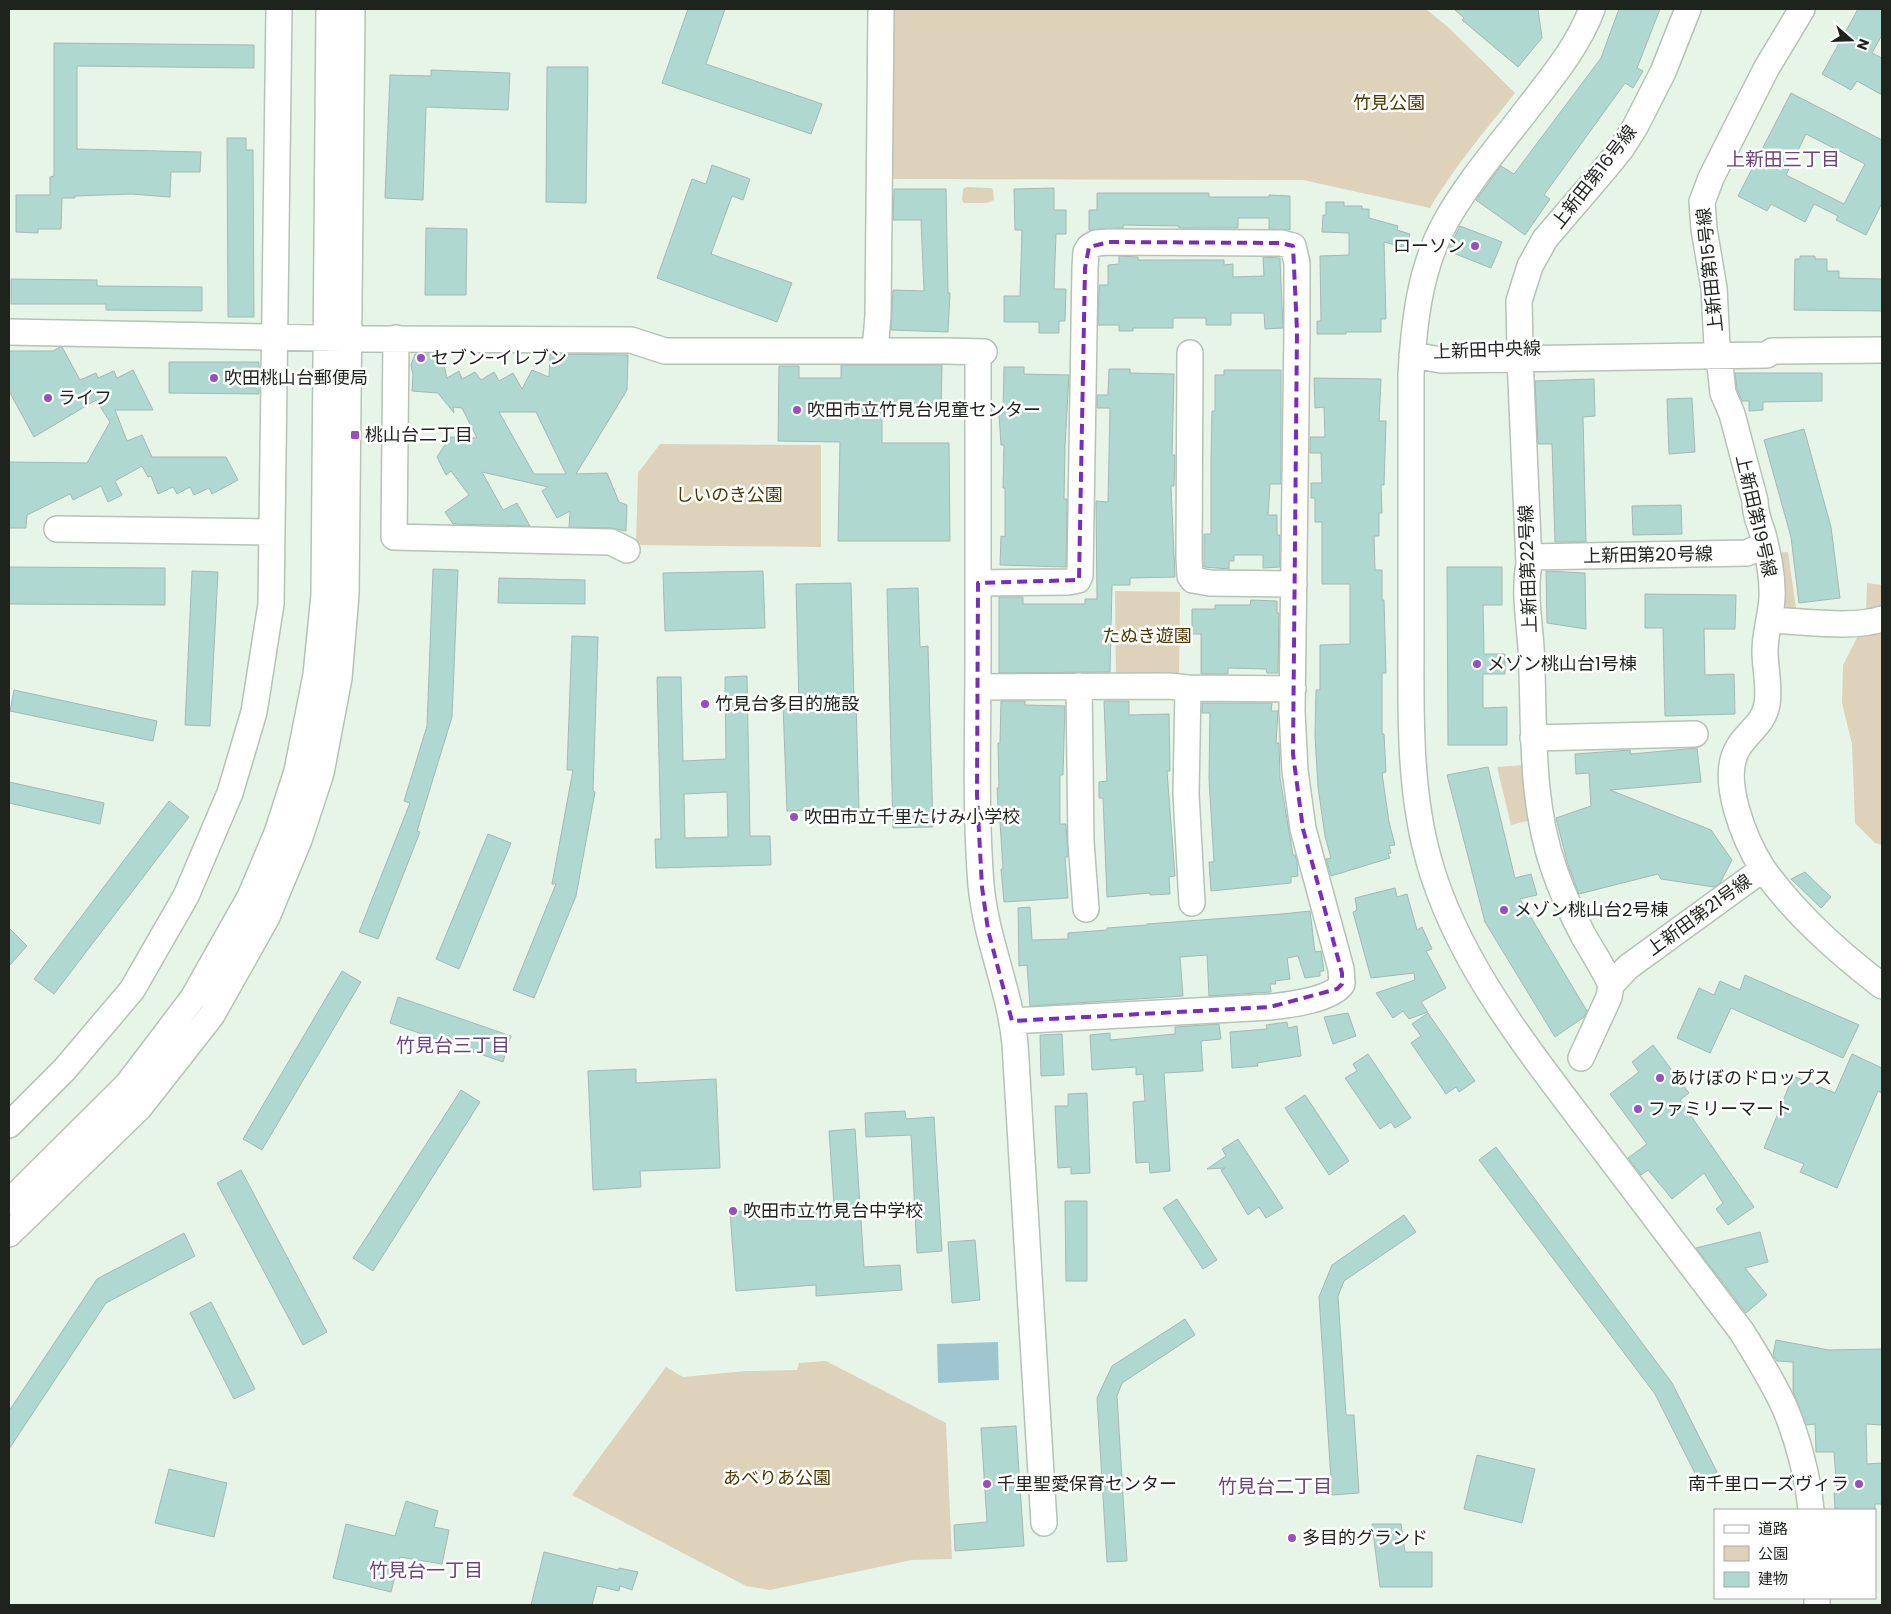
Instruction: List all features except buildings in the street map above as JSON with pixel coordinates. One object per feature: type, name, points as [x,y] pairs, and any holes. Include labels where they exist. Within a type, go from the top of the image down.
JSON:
[{"type":"street","points":[[9,1125],[65,1069],[132,990],[186,896],[230,793],[254,712],[271,604],[279,9]]},
{"type":"street","points":[[9,1234],[139,1108],[212,1016],[267,917],[299,840],[321,773],[338,678],[346,595],[337,338],[329,9]]},
{"type":"street","points":[[9,1202],[127,1085],[193,998],[250,897],[277,832],[297,771],[316,675],[324,595],[352,9]]},
{"type":"street","points":[[875,350],[878,316],[881,9]]},
{"type":"street","points":[[1592,9],[1585,28],[1570,53],[1465,191],[1446,221],[1428,262],[1420,294],[1412,355],[1411,680],[1412,755],[1421,821],[1429,860],[1439,890],[1466,950],[1494,1000],[1531,1053],[1742,1332],[1759,1360],[1784,1406],[1799,1450],[1810,1509]]},
{"type":"street","name":"上新田第16号線","points":[[1520,353],[1519,301],[1530,266],[1545,239],[1610,163],[1635,127],[1663,72],[1688,9]]},
{"type":"street","name":"上新田第15号線","points":[[1718,352],[1714,288],[1705,236],[1702,202],[1711,178],[1766,69],[1802,9]]},
{"type":"street","points":[[978,582],[1068,582],[1078,580],[1080,575],[1085,268],[1086,252],[1089,247],[1096,243],[1110,242],[1281,242],[1293,246],[1296,254],[1297,338],[1294,754],[1301,820],[1343,980],[1339,988],[1327,994],[1270,1007],[1012,1021]]},
{"type":"street","points":[[9,332],[337,338],[631,340],[665,351],[875,350],[981,352],[976,795],[982,887],[988,930],[1012,1021],[1017,1062],[1044,1523]]},
{"type":"street","points":[[396,338],[394,538],[611,542],[627,550]]},
{"type":"street","name":"上新田中央線","points":[[1412,355],[1442,349],[1520,353],[1718,352],[1766,346],[1772,351],[1882,350]]},
{"type":"street","name":"上新田第19号線","points":[[1718,352],[1723,393],[1732,414],[1756,501],[1755,511],[1765,544],[1772,584],[1765,650],[1768,704],[1764,716],[1751,733]]},
{"type":"street","points":[[1190,353],[1188,558],[1190,576],[1193,580],[1210,583],[1294,584]]},
{"type":"street","name":"上新田第22号線","points":[[1520,353],[1529,557],[1527,576],[1533,738],[1539,805],[1553,866],[1570,909],[1611,985]]},
{"type":"street","points":[[57,529],[271,532]]},
{"type":"street","name":"上新田第20号線","points":[[1529,557],[1747,553],[1765,544]]},
{"type":"street","points":[[1769,620],[1869,623],[1882,619]]},
{"type":"street","points":[[1079,686],[1081,842],[1086,909]]},
{"type":"street","points":[[978,687],[1169,686],[1188,688],[1293,689]]},
{"type":"street","points":[[1188,688],[1186,794],[1192,903]]},
{"type":"street","name":"上新田第21号線","points":[[1611,985],[1628,967],[1763,870],[1746,838],[1731,782],[1733,757],[1743,741],[1751,733]]},
{"type":"street","points":[[1533,738],[1695,734]]},
{"type":"street","points":[[1763,870],[1781,894],[1814,929],[1882,986]]},
{"type":"street","points":[[1581,1058],[1609,997],[1611,985]]},
{"type":"highlighted area","points":[[1109,242],[1281,243],[1293,246],[1297,330],[1293,754],[1303,829],[1342,973],[1342,984],[1337,989],[1270,1007],[1012,1021],[988,930],[982,887],[977,795],[978,583],[1079,580],[1085,268],[1089,247]]},
{"type":"green space","name":"竹見公園","points":[[888,9],[1426,9],[1449,28],[1515,93],[1460,163],[1430,208],[1303,180],[887,179]]},
{"type":"green space","points":[[967,187],[991,188],[994,200],[987,203],[964,203],[962,200],[963,189]]},
{"type":"green space","name":"しいのき公園","points":[[660,444],[821,445],[821,547],[636,545],[638,473]]},
{"type":"green space","points":[[1788,552],[1797,615],[1785,612],[1779,599],[1775,553]]},
{"type":"green space","points":[[1867,583],[1882,585],[1882,611],[1866,614]]},
{"type":"green space","name":"たぬき遊園","points":[[1115,591],[1180,592],[1179,680],[1116,680]]},
{"type":"green space","points":[[1882,630],[1882,845],[1875,843],[1855,823],[1852,744],[1842,703],[1843,665],[1860,632]]},
{"type":"green space","points":[[1523,765],[1531,820],[1511,825],[1497,767]]},
{"type":"green space","name":"あべりあ公園","points":[[826,1361],[946,1423],[952,1559],[912,1560],[770,1590],[746,1586],[572,1495],[666,1367],[683,1377],[746,1371],[797,1370],[799,1363]]},
{"type":"water","points":[[998,1342],[999,1380],[938,1383],[937,1344]]},
{"type":"place","name":"ローソン","points":[[1475,246]]},
{"type":"place","name":"セブン-イレブン","points":[[421,358]]},
{"type":"place","name":"吹田桃山台郵便局","points":[[214,378]]},
{"type":"place","name":"ライフ","points":[[48,398]]},
{"type":"place","name":"吹田市立竹見台児童センター","points":[[797,410]]},
{"type":"place","name":"桃山台二丁目","points":[[355,435]]},
{"type":"place","name":"メゾン桃山台1号棟","points":[[1477,664]]},
{"type":"place","name":"竹見台多目的施設","points":[[705,704]]},
{"type":"place","name":"吹田市立千里たけみ小学校","points":[[794,817]]},
{"type":"place","name":"メゾン桃山台2号棟","points":[[1504,910]]},
{"type":"place","name":"あけぼのドロップス","points":[[1660,1078]]},
{"type":"place","name":"ファミリーマート","points":[[1638,1109]]},
{"type":"place","name":"吹田市立竹見台中学校","points":[[733,1211]]},
{"type":"place","name":"千里聖愛保育センター","points":[[987,1484]]},
{"type":"place","name":"南千里ローズヴィラ","points":[[1859,1484]]},
{"type":"place","name":"多目的グランド","points":[[1292,1538]]},
{"type":"district","name":"上新田三丁目","points":[[1783,159]]},
{"type":"district","name":"竹見台三丁目","points":[[453,1045]]},
{"type":"district","name":"竹見台二丁目","points":[[1275,1486]]},
{"type":"district","name":"竹見台一丁目","points":[[426,1570]]}]
